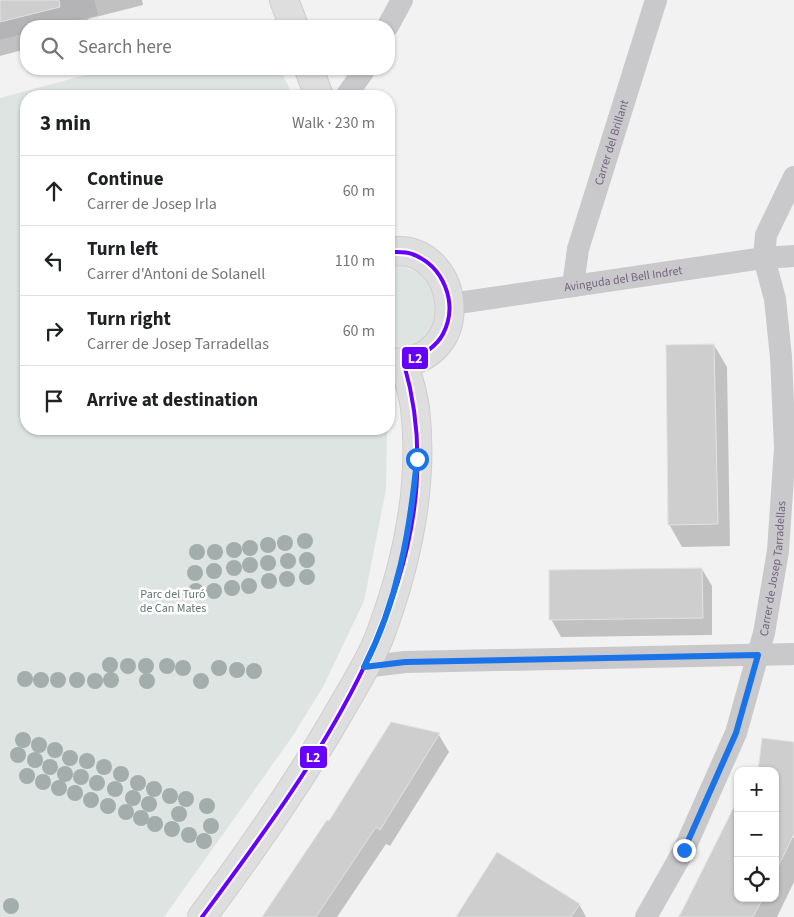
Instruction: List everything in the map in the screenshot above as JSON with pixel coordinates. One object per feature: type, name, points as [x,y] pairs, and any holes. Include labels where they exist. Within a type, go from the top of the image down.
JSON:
[{"type":"street","points":[[284,0],[292,20]]},
{"type":"street","points":[[391,20],[402,0]]},
{"type":"street","name":"Carrer del Brillant","points":[[573,286],[578,249],[656,0]]},
{"type":"street","points":[[311,75],[317,90]]},
{"type":"street","points":[[350,90],[361,75]]},
{"type":"street","points":[[764,258],[766,235],[794,177]]},
{"type":"street","points":[[202,917],[242,864],[299,779],[364,667],[378,640],[390,606],[411,519],[417,459],[415,407],[397,363],[420,358],[430,352],[443,337],[449,324],[451,304],[442,276],[435,268],[419,257],[395,251]]},
{"type":"street","name":"Avinguda del Bell Indret","points":[[451,304],[764,258],[794,256]]},
{"type":"street","name":"Carrer de Josep Tarradellas","points":[[646,917],[684,850],[732,742],[764,633],[778,551],[786,448],[781,357],[775,299],[764,258]]},
{"type":"street","points":[[364,667],[405,662],[794,654]]},
{"type":"shaded area","points":[[0,0],[94,0],[98,15],[78,20],[20,20],[20,35],[0,40]]},
{"type":"green space","name":"Parc del Turó de Can Mates","points":[[86,75],[283,75],[290,90],[30,90]]},
{"type":"green space","name":"Parc del Turó de Can Mates","points":[[20,93],[20,435],[387,435],[386,489],[364,601],[323,687],[292,737],[164,917],[0,917],[0,98]]},
{"type":"green space","points":[[395,265],[408,268],[424,277],[432,288],[437,306],[434,324],[430,333],[416,345],[395,350]]},
{"type":"building","points":[[0,0],[59,0],[60,7],[0,22]]},
{"type":"building","points":[[714,344],[718,524],[668,525],[666,345]]},
{"type":"building","points":[[702,568],[703,618],[549,620],[549,570]]},
{"type":"building","points":[[391,722],[440,733],[380,830],[376,827],[316,917],[262,917],[327,820],[329,821]]},
{"type":"building","points":[[762,738],[794,742],[794,834],[779,865],[779,767],[758,767]]},
{"type":"building","points":[[734,807],[734,902],[761,902],[753,917],[679,917]]},
{"type":"building","points":[[497,852],[580,904],[571,917],[456,917]]},
{"type":"transit line","name":"L2","points":[[202,917],[290,794],[332,728],[368,659],[396,588],[413,514],[417,440],[404,364],[436,344],[448,322],[449,310],[445,286],[440,276],[432,267],[423,259],[409,253],[395,252]]},
{"type":"route","points":[[417,459],[411,519],[402,562],[378,640],[364,667],[405,662],[758,655],[736,733],[684,850]]}]
